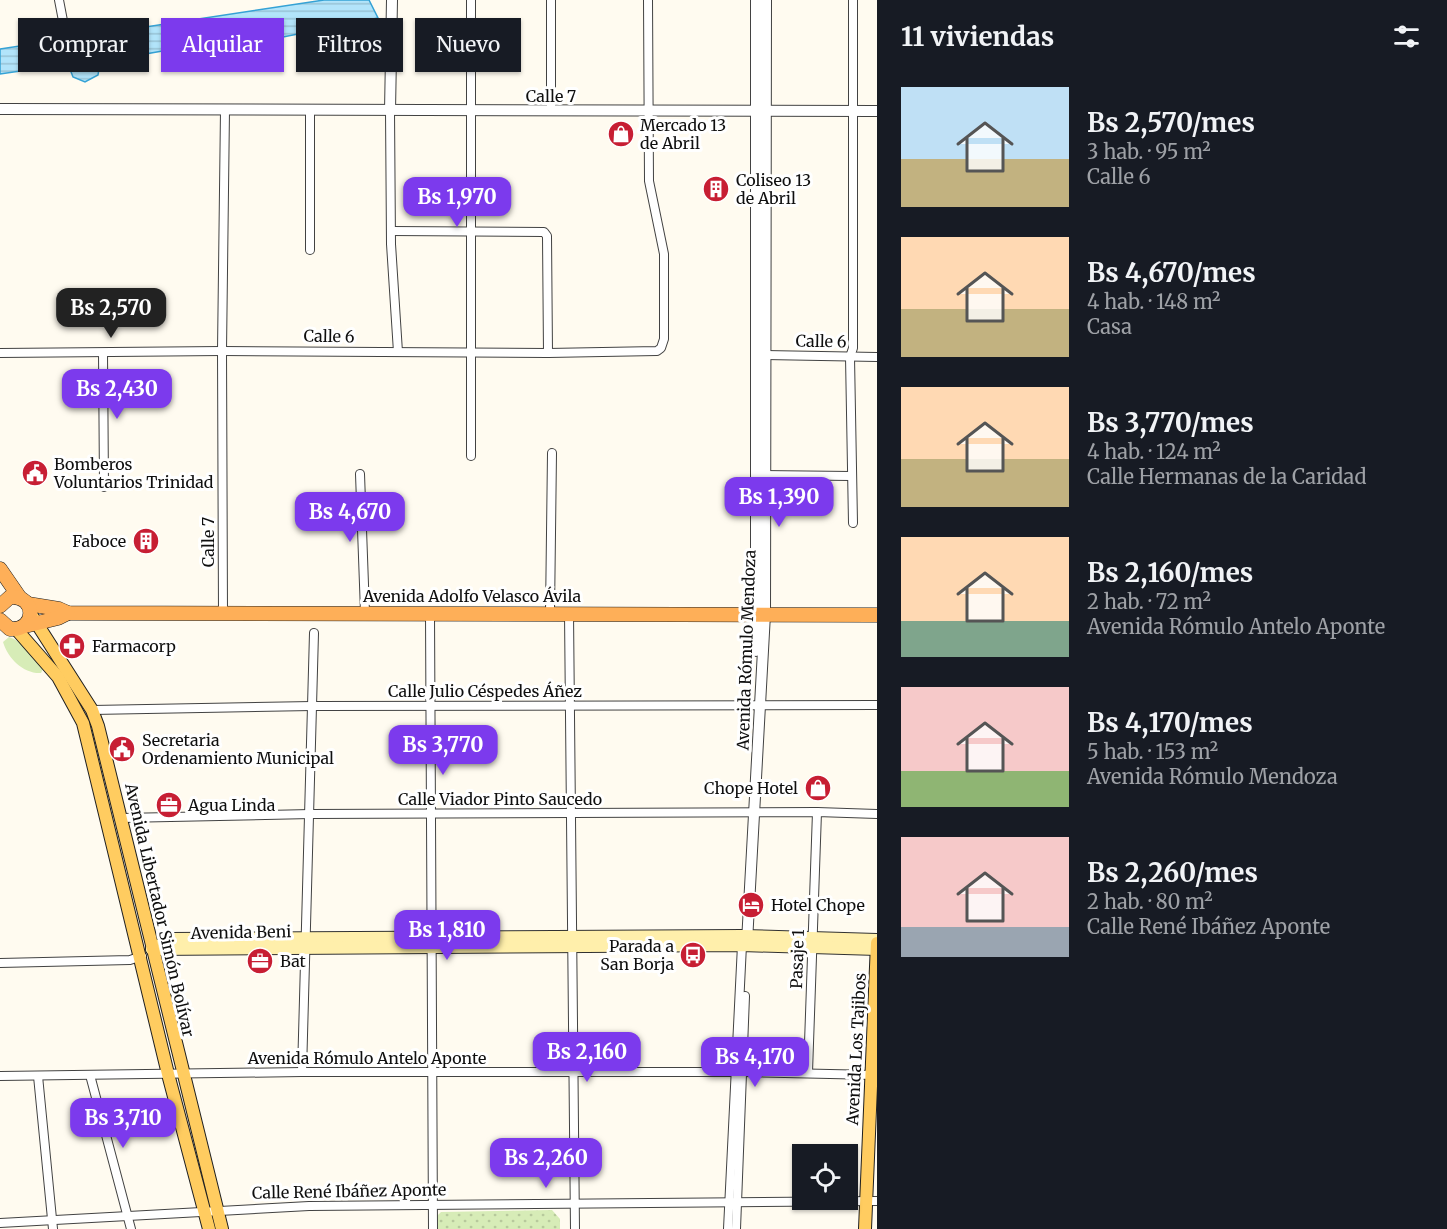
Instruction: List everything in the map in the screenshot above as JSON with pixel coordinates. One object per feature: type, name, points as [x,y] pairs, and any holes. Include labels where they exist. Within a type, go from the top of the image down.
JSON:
[{"type":"highway","points":[[0,569],[26,615]]},
{"type":"highway","points":[[1,603],[10,597],[26,615]]},
{"type":"highway","name":"Avenida Adolfo Velasco Ávila","points":[[26,615],[58,609],[68,613]]},
{"type":"highway","name":"Avenida Adolfo Velasco Ávila","points":[[26,615],[365,612],[877,615]]},
{"type":"highway","points":[[0,620],[5,626],[26,615]]},
{"type":"main road","name":"Avenida Libertador Simón Bolívar","points":[[26,615],[92,710],[122,818],[182,1074],[211,1212],[209,1229]]},
{"type":"main road","name":"Avenida Libertador Simón Bolívar","points":[[26,615],[84,723],[168,1074],[211,1212],[222,1229]]},
{"type":"main road","name":"Avenida Beni","points":[[152,949],[172,939],[305,943],[877,941]]},
{"type":"main road","name":"Avenida Los Tajibos","points":[[865,1229],[872,1201],[877,941]]},
{"type":"main road","name":"Avenida Beni","points":[[813,943],[877,949]]},
{"type":"street","points":[[59,0],[62,18]]},
{"type":"street","points":[[392,0],[391,231],[398,352]]},
{"type":"street","points":[[471,0],[471,456]]},
{"type":"street","points":[[551,111],[552,0]]},
{"type":"street","points":[[648,0],[648,110]]},
{"type":"street","name":"Avenida Rómulo Mendoza","points":[[756,0],[761,109],[765,354],[760,475]]},
{"type":"street","name":"Avenida Rómulo Mendoza","points":[[728,1229],[733,1200],[761,614],[761,109],[766,0]]},
{"type":"street","points":[[853,0],[853,348],[850,357],[853,524]]},
{"type":"street","name":"Calle 7","points":[[0,109],[471,112],[761,109],[877,111]]},
{"type":"street","name":"Calle 7","points":[[223,613],[222,351],[225,110]]},
{"type":"street","name":"Calle 6","points":[[0,353],[657,351],[661,348],[664,339],[664,254],[649,181],[648,110]]},
{"type":"street","points":[[310,111],[310,250]]},
{"type":"street","points":[[391,231],[538,232],[548,236],[548,353]]},
{"type":"street","points":[[103,353],[104,487]]},
{"type":"street","name":"Calle 6","points":[[765,354],[877,357]]},
{"type":"street","points":[[550,613],[552,453]]},
{"type":"street","points":[[360,474],[365,612]]},
{"type":"street","points":[[760,475],[851,476]]},
{"type":"street","points":[[569,613],[575,1229]]},
{"type":"street","points":[[430,614],[433,1229]]},
{"type":"street","points":[[302,1072],[311,814],[314,633]]},
{"type":"street","name":"Calle Julio Céspedes Áñez","points":[[92,710],[430,705],[757,707],[877,705]]},
{"type":"street","name":"Calle Viador Pinto Saucedo","points":[[122,818],[311,814],[751,812],[877,814]]},
{"type":"street","name":"Pasaje 1","points":[[808,1072],[816,812]]},
{"type":"street","points":[[0,963],[139,958],[152,949]]},
{"type":"street","name":"Avenida Rómulo Antelo Aponte","points":[[0,1076],[302,1072],[808,1072],[874,1075]]},
{"type":"street","points":[[90,1075],[131,1229]]},
{"type":"street","points":[[38,1076],[53,1225]]},
{"type":"street","name":"Avenida Rómulo Mendoza","points":[[733,1200],[736,1229]]},
{"type":"street","name":"Calle René Ibáñez Aponte","points":[[0,1223],[53,1225],[127,1217],[309,1206],[733,1200],[872,1201]]},
{"type":"green space","points":[[9,637],[19,642],[32,656],[43,669],[41,673],[29,671],[13,660],[3,642]]},
{"type":"green space","points":[[552,1210],[560,1219],[560,1229],[436,1229],[436,1217],[441,1212]]},
{"type":"water","points":[[324,0],[369,0],[378,18],[296,18],[296,34],[284,37],[284,18],[205,18]]},
{"type":"water","points":[[161,25],[161,51],[149,53],[149,26]]},
{"type":"water","points":[[18,46],[18,71],[0,74],[0,49]]},
{"type":"water","points":[[71,72],[98,72],[98,75],[85,82],[73,77]]},
{"type":"place","name":"Mercado 13 de Abril","points":[[621,134]]},
{"type":"place","name":"Coliseo 13 de Abril","points":[[716,189]]},
{"type":"place","name":"Bomberos Voluntarios Trinidad","points":[[35,473]]},
{"type":"place","name":"Faboce","points":[[146,541]]},
{"type":"place","name":"Farmacorp","points":[[72,646]]},
{"type":"place","name":"Secretaria Ordenamiento Municipal","points":[[122,749]]},
{"type":"place","name":"Chope Hotel","points":[[818,788]]},
{"type":"place","name":"Agua Linda","points":[[169,805]]},
{"type":"place","name":"Hotel Chope","points":[[751,905]]},
{"type":"place","name":"Parada a San Borja","points":[[693,955]]},
{"type":"place","name":"Bat","points":[[260,961]]}]
